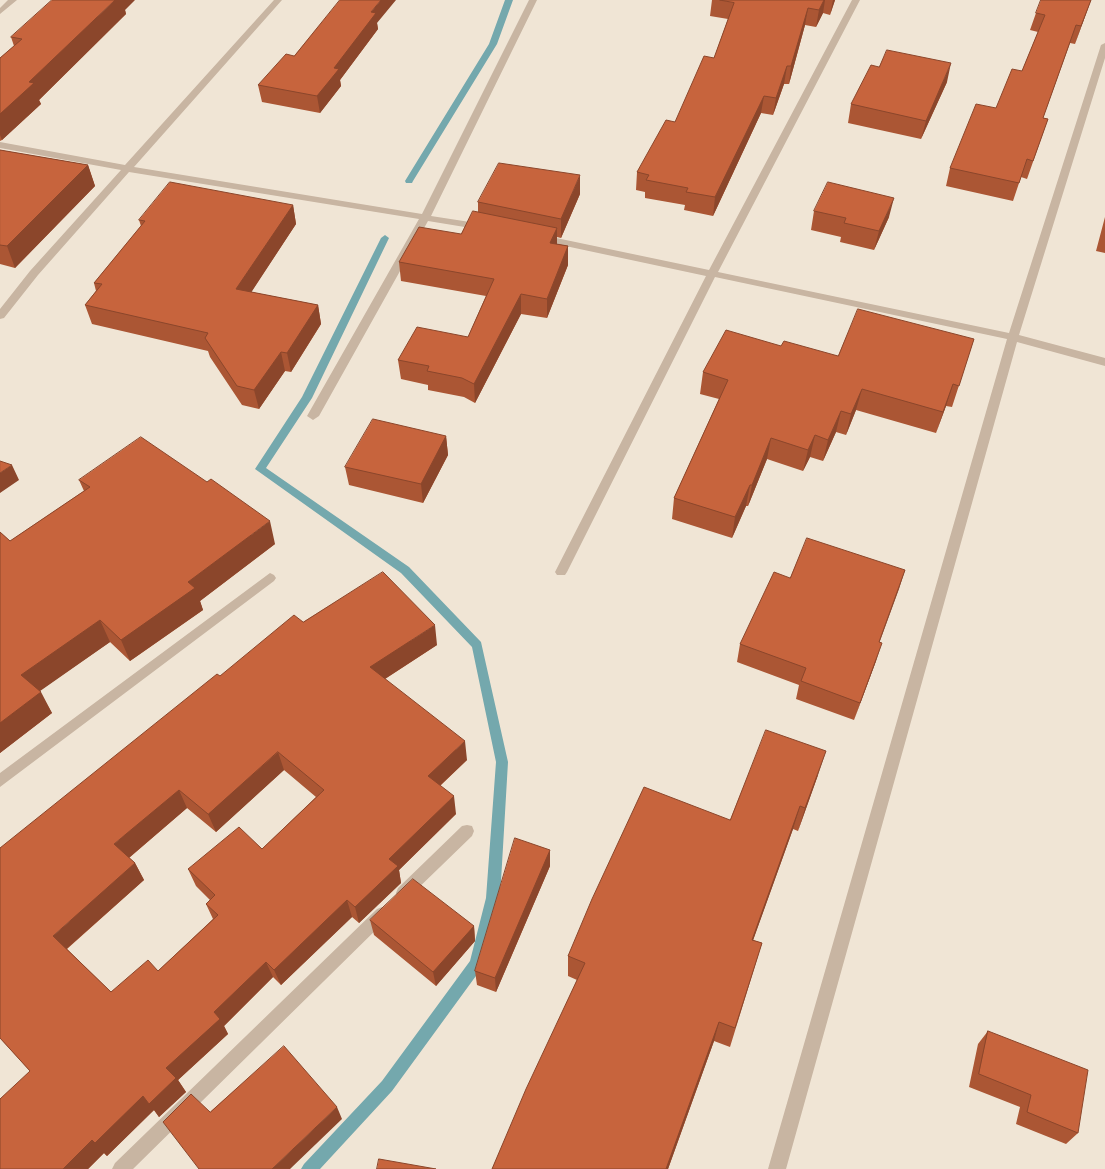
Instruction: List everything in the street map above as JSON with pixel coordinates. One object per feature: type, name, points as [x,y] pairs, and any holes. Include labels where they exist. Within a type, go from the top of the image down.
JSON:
[{"type":"street","points":[[0,12],[13,0]]},
{"type":"street","points":[[0,316],[34,273],[129,169],[278,0]]},
{"type":"street","points":[[313,416],[426,216],[533,0]]},
{"type":"street","points":[[562,572],[712,272],[856,0]]},
{"type":"street","points":[[777,1169],[1013,337],[1105,45]]},
{"type":"street","points":[[0,145],[129,169],[426,216],[494,229]]},
{"type":"street","points":[[532,236],[712,272],[1013,337],[1105,362]]},
{"type":"street","points":[[0,782],[270,578]]},
{"type":"street","points":[[121,1169],[467,831]]},
{"type":"building","points":[[52,0],[115,0],[29,82],[34,83],[0,114],[0,58],[22,39],[11,37]]},
{"type":"building","points":[[340,0],[381,0],[371,12],[376,13],[334,68],[339,69],[317,96],[258,85],[286,54],[294,56]]},
{"type":"building","points":[[720,0],[824,0],[819,10],[808,8],[791,66],[787,66],[776,98],[764,96],[715,197],[686,192],[688,188],[646,180],[649,175],[637,172],[666,120],[675,122],[704,56],[714,58],[734,3]]},
{"type":"building","points":[[1041,0],[1091,0],[1081,26],[1076,25],[1043,118],[1048,119],[1033,161],[1027,159],[1019,183],[950,168],[976,104],[996,108],[1012,69],[1022,71],[1045,15],[1036,13]]},
{"type":"building","points":[[887,50],[951,63],[926,121],[851,104],[871,65],[879,67]]},
{"type":"building","points":[[0,150],[88,165],[7,246],[0,245]]},
{"type":"building","points":[[499,163],[580,175],[561,219],[478,202]]},
{"type":"building","points":[[170,182],[293,205],[236,289],[318,305],[287,353],[281,352],[254,390],[237,386],[205,338],[208,333],[85,305],[102,284],[94,283],[145,221],[139,220]]},
{"type":"building","points":[[828,182],[894,198],[879,231],[844,223],[846,218],[814,211]]},
{"type":"building","points":[[473,211],[557,228],[550,243],[568,246],[547,299],[521,294],[474,384],[462,378],[427,371],[429,366],[398,360],[417,327],[468,337],[494,279],[399,262],[419,227],[461,234]]},
{"type":"building","points":[[858,309],[974,339],[959,386],[953,384],[943,412],[862,389],[851,414],[841,411],[828,440],[815,435],[808,450],[771,438],[752,485],[750,485],[735,517],[674,498],[728,380],[703,372],[726,330],[781,346],[784,341],[838,356]]},
{"type":"building","points":[[373,419],[446,436],[421,484],[345,467]]},
{"type":"building","points":[[141,437],[207,482],[211,479],[270,521],[188,582],[195,588],[121,640],[100,620],[21,675],[41,692],[0,723],[0,532],[10,541],[90,487],[79,480]]},
{"type":"building","points":[[0,461],[12,465],[0,473]]},
{"type":"building","points":[[807,538],[905,570],[879,642],[882,643],[860,703],[801,681],[806,668],[740,644],[774,572],[790,578]]},
{"type":"building","points":[[383,572],[435,625],[370,667],[465,741],[428,776],[454,796],[389,859],[398,866],[355,907],[347,900],[274,970],[266,962],[214,1012],[220,1019],[166,1068],[176,1078],[149,1104],[143,1096],[95,1143],[92,1140],[63,1169],[0,1169],[0,1099],[30,1071],[0,1038],[0,848],[217,674],[220,676],[294,615],[303,622]],"holes":[[[278,752],[324,790],[262,849],[239,827],[188,869],[215,895],[206,904],[218,915],[158,971],[148,960],[111,992],[53,936],[135,863],[114,844],[179,790],[208,814]]]},
{"type":"building","points":[[766,730],[826,751],[805,808],[800,806],[752,940],[762,943],[735,1028],[719,1022],[666,1169],[492,1169],[526,1089],[585,963],[568,956],[644,787],[730,820]]},
{"type":"building","points":[[515,838],[550,850],[495,978],[475,971]]},
{"type":"building","points":[[413,879],[474,926],[433,972],[370,920]]},
{"type":"building","points":[[988,1031],[1088,1070],[1078,1133],[1027,1112],[1031,1095],[979,1074]]},
{"type":"building","points":[[284,1046],[337,1107],[272,1169],[199,1169],[163,1122],[191,1094],[210,1112]]},
{"type":"building","points":[[379,1159],[436,1169],[377,1169]]},
{"type":"waterway","points":[[409,181],[493,44],[509,0]]},
{"type":"waterway","points":[[309,1169],[387,1086],[476,964],[493,898],[502,762],[477,645],[405,570],[260,469],[307,398],[385,238]]}]
